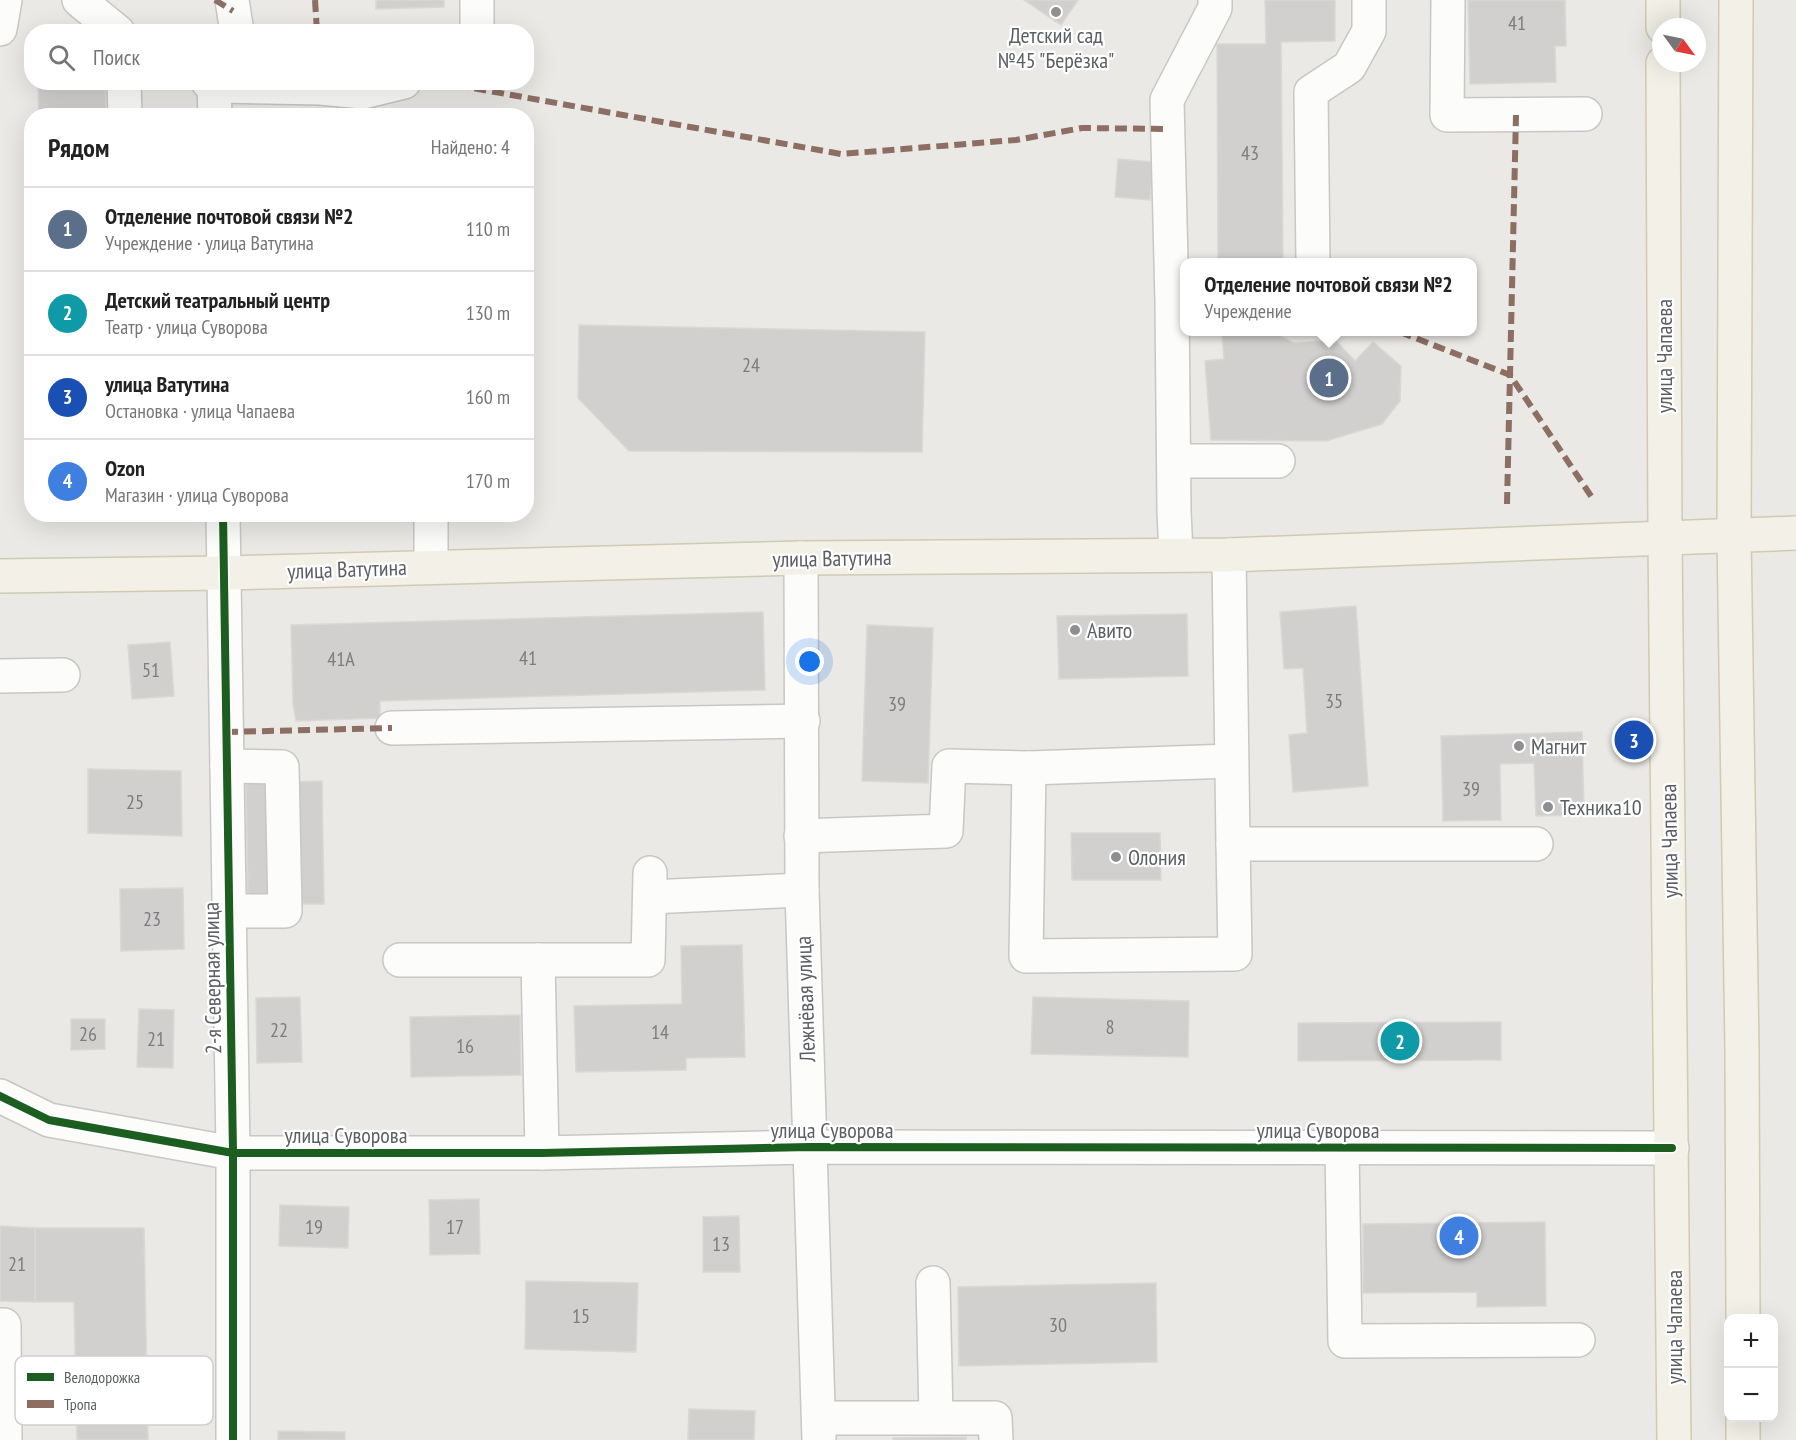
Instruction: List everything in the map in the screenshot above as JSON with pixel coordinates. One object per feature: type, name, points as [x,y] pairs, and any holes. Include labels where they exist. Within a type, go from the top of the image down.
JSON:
[{"type":"main road","points":[[1663,0],[1663,18]]},
{"type":"main road","points":[[1736,0],[1734,536],[1742,1050],[1743,1314]]},
{"type":"main road","name":"улица Чапаева","points":[[1663,72],[1674,1440]]},
{"type":"main road","name":"улица Ватутина","points":[[0,576],[223,573],[801,558],[1229,555],[1796,533]]},
{"type":"main road","points":[[1743,1422],[1743,1440]]},
{"type":"street","points":[[0,28],[5,0]]},
{"type":"street","points":[[79,0],[108,24]]},
{"type":"street","points":[[232,0],[236,24]]},
{"type":"street","points":[[477,0],[477,24]]},
{"type":"street","points":[[1176,555],[1174,461],[1179,302],[1167,100],[1215,8],[1215,0]]},
{"type":"street","points":[[1313,258],[1311,92],[1348,67],[1369,31],[1369,0]]},
{"type":"street","points":[[1448,0],[1447,115],[1585,114]]},
{"type":"street","points":[[124,90],[125,108]]},
{"type":"street","points":[[212,95],[230,90]]},
{"type":"street","points":[[325,90],[363,104],[389,90]]},
{"type":"street","points":[[1174,461],[1278,461]]},
{"type":"street","name":"2-я Северная улица","points":[[223,522],[233,1153],[233,1440]]},
{"type":"street","points":[[431,522],[431,566]]},
{"type":"street","points":[[1029,768],[1026,956],[1235,954],[1229,555]]},
{"type":"street","name":"Лежнёвая улица","points":[[801,558],[802,890],[819,1429]]},
{"type":"street","points":[[0,676],[63,675]]},
{"type":"street","points":[[392,728],[803,721]]},
{"type":"street","points":[[801,836],[946,831],[949,766],[1029,768],[1231,761]]},
{"type":"street","points":[[227,766],[282,767],[285,911],[229,911]]},
{"type":"street","points":[[1233,844],[1536,844]]},
{"type":"street","points":[[400,960],[648,960],[650,885],[802,890]]},
{"type":"street","points":[[538,960],[542,1153]]},
{"type":"street","name":"улица Суворова","points":[[0,1096],[49,1120],[233,1153],[542,1153],[809,1147],[1672,1148]]},
{"type":"street","points":[[0,1125],[49,1120]]},
{"type":"street","points":[[1342,1148],[1345,1341],[1578,1341]]},
{"type":"street","points":[[933,1283],[936,1417]]},
{"type":"street","points":[[0,1325],[4,1325],[5,1440]]},
{"type":"street","points":[[819,1429],[936,1417],[995,1418],[996,1440]]},
{"type":"building","points":[[376,0],[444,0],[444,7],[376,9]]},
{"type":"building","name":"Детский сад №45 \"Берёзка\"","points":[[1024,0],[1078,0],[1061,25]]},
{"type":"building","points":[[1265,0],[1335,0],[1335,41],[1281,42],[1283,258],[1218,258],[1217,44],[1266,44]]},
{"type":"building","points":[[1468,0],[1565,0],[1566,46],[1555,46],[1556,82],[1470,84]]},
{"type":"building","points":[[38,90],[105,90],[106,108],[39,108]]},
{"type":"building","points":[[1118,159],[1153,162],[1150,200],[1115,197]]},
{"type":"building","points":[[579,325],[925,332],[922,452],[629,451],[578,398]]},
{"type":"building","points":[[1222,336],[1280,336],[1294,343],[1335,340],[1355,361],[1373,342],[1401,366],[1400,401],[1382,424],[1326,441],[1211,440],[1205,361],[1224,359]]},
{"type":"building","points":[[1356,606],[1368,786],[1293,792],[1289,735],[1307,733],[1303,668],[1284,669],[1280,612]]},
{"type":"building","points":[[763,612],[765,690],[380,701],[380,718],[296,721],[293,704],[291,625]]},
{"type":"building","points":[[1187,614],[1188,676],[1059,679],[1057,616]]},
{"type":"building","points":[[867,625],[933,628],[928,783],[862,781]]},
{"type":"building","points":[[170,642],[174,696],[132,699],[128,645]]},
{"type":"building","points":[[1582,732],[1584,815],[1536,816],[1534,763],[1500,764],[1501,820],[1443,821],[1441,736]]},
{"type":"building","points":[[88,769],[181,771],[182,836],[88,833]]},
{"type":"building","points":[[322,781],[324,904],[295,904],[293,782]]},
{"type":"building","points":[[276,782],[277,905],[248,905],[246,783]]},
{"type":"building","points":[[1071,833],[1160,833],[1161,880],[1072,880]]},
{"type":"building","points":[[183,888],[184,949],[121,951],[120,889]]},
{"type":"building","points":[[742,945],[745,1057],[686,1058],[686,1070],[576,1072],[574,1006],[682,1004],[681,946]]},
{"type":"building","points":[[300,997],[302,1062],[257,1063],[256,998]]},
{"type":"building","points":[[1033,997],[1189,1001],[1188,1057],[1031,1054]]},
{"type":"building","points":[[139,1009],[174,1010],[173,1068],[137,1067]]},
{"type":"building","points":[[520,1015],[521,1075],[411,1077],[410,1017]]},
{"type":"building","points":[[71,1019],[105,1019],[105,1049],[71,1050]]},
{"type":"building","points":[[1501,1022],[1501,1060],[1298,1061],[1298,1023]]},
{"type":"building","points":[[479,1199],[480,1254],[430,1255],[429,1200]]},
{"type":"building","points":[[280,1205],[349,1207],[348,1248],[279,1246]]},
{"type":"building","points":[[739,1216],[740,1272],[703,1272],[703,1217]]},
{"type":"building","points":[[1545,1222],[1546,1306],[1477,1307],[1477,1292],[1363,1293],[1363,1224]]},
{"type":"building","points":[[0,1226],[35,1228],[35,1302],[0,1301]]},
{"type":"building","points":[[35,1228],[144,1228],[146,1356],[75,1356],[74,1302],[35,1302]]},
{"type":"building","points":[[526,1281],[638,1283],[636,1352],[525,1349]]},
{"type":"building","points":[[1156,1283],[1157,1362],[959,1366],[958,1287]]},
{"type":"building","points":[[689,1409],[755,1411],[754,1440],[688,1440]]},
{"type":"building","points":[[77,1425],[148,1425],[148,1440],[77,1440]]},
{"type":"building","points":[[278,1431],[345,1432],[345,1440],[278,1440]]},
{"type":"building","points":[[966,1437],[966,1440],[893,1440],[893,1438]]},
{"type":"marked path","points":[[215,0],[233,11]]},
{"type":"marked path","points":[[315,0],[316,24]]},
{"type":"marked path","points":[[484,90],[841,154],[1016,140],[1082,128],[1167,129]]},
{"type":"marked path","points":[[1507,504],[1516,115]]},
{"type":"marked path","points":[[1410,336],[1510,375],[1593,499]]},
{"type":"marked path","points":[[226,732],[392,728]]},
{"type":"cycle path","points":[[223,522],[233,1153],[233,1440]]},
{"type":"cycle path","points":[[0,1096],[49,1120],[233,1153],[542,1153],[809,1147],[1672,1148]]},
{"type":"place","name":"Детский сад №45 \"Берёзка\"","points":[[1056,12]]},
{"type":"place","name":"Отделение почтовой связи №2","points":[[1329,378]]},
{"type":"place","name":"Авито","points":[[1075,630]]},
{"type":"place","name":"улица Ватутина","points":[[1634,740]]},
{"type":"place","name":"Магнит","points":[[1519,746]]},
{"type":"place","name":"Техника10","points":[[1548,807]]},
{"type":"place","name":"Олония","points":[[1116,857]]},
{"type":"place","name":"Детский театральный центр","points":[[1400,1041]]},
{"type":"place","name":"Ozon","points":[[1459,1236]]}]
